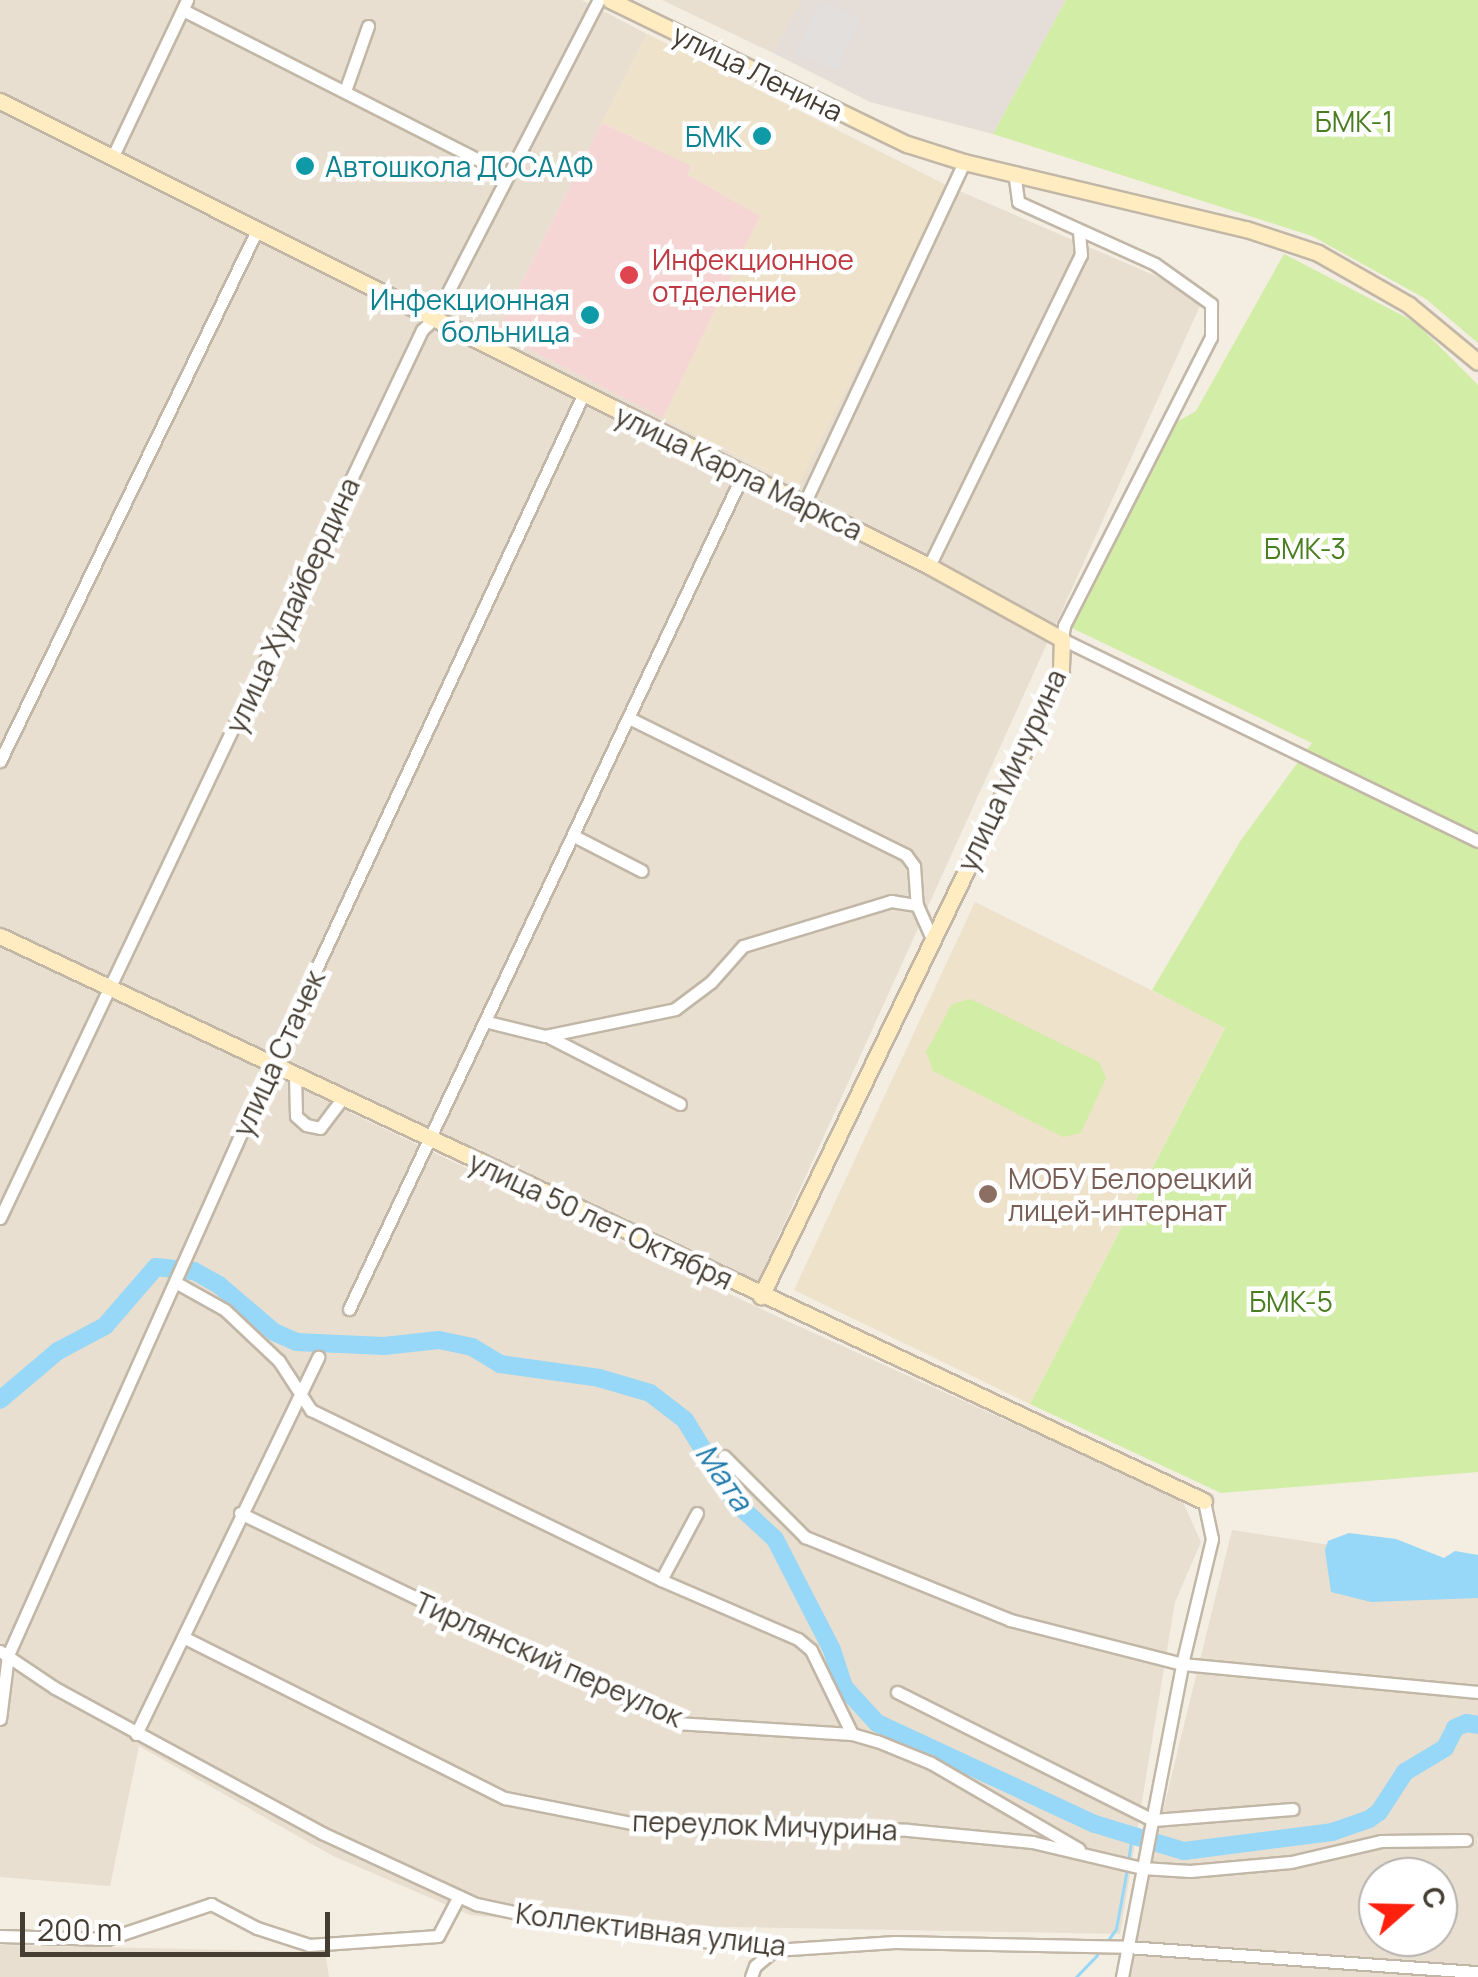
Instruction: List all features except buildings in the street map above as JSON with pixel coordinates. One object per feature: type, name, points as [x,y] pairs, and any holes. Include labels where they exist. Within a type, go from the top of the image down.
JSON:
[{"type":"street","name":"улица Худайбердина","points":[[0,1218],[422,330],[434,318],[599,0]]},
{"type":"street","name":"улица Ленина","points":[[610,0],[630,4],[907,144],[964,162],[1246,229],[1318,253],[1409,305],[1478,362]]},
{"type":"street","points":[[112,158],[185,5],[508,175]]},
{"type":"street","points":[[345,90],[368,26]]},
{"type":"street","name":"улица Карла Маркса","points":[[0,101],[929,566],[1062,639],[1478,841]]},
{"type":"street","points":[[804,504],[964,162]]},
{"type":"street","name":"улица Мичурина","points":[[761,1296],[1061,674],[1064,626],[1212,337],[1211,304],[1154,264],[1018,202],[1014,172]]},
{"type":"street","points":[[0,761],[258,228]]},
{"type":"street","points":[[929,566],[1081,256],[1079,230]]},
{"type":"street","name":"улица Стачек","points":[[0,1719],[4,1653],[583,395]]},
{"type":"street","points":[[350,1309],[742,474]]},
{"type":"street","points":[[629,718],[906,855],[914,866],[917,905],[932,938]]},
{"type":"street","points":[[574,836],[642,872]]},
{"type":"street","points":[[545,1036],[675,1009],[711,982],[743,946],[891,901],[917,905]]},
{"type":"street","name":"улица 50 лет Октября","points":[[0,936],[761,1296],[1204,1500]]},
{"type":"street","points":[[488,1022],[545,1036],[680,1104]]},
{"type":"street","points":[[295,1075],[296,1116],[306,1125],[320,1128],[343,1098]]},
{"type":"street","points":[[175,1282],[225,1310],[280,1361],[299,1397],[311,1410],[662,1580],[798,1639],[811,1650],[852,1734]]},
{"type":"street","points":[[136,1734],[318,1358]]},
{"type":"street","points":[[724,1456],[804,1537],[1010,1620],[1182,1664],[1478,1692]]},
{"type":"street","points":[[1122,1977],[1138,1867],[1153,1820],[1182,1664],[1212,1539],[1204,1500]]},
{"type":"street","name":"Тирлянский переулок","points":[[240,1513],[676,1723],[852,1734],[932,1763],[1010,1812],[1054,1830],[1086,1854]]},
{"type":"street","points":[[662,1580],[697,1513]]},
{"type":"street","name":"переулок Мичурина","points":[[185,1638],[505,1798],[632,1823],[908,1830],[1032,1842],[1138,1867],[1229,1870],[1291,1862],[1381,1840],[1466,1840]]},
{"type":"street","name":"Коллективная улица","points":[[4,1653],[136,1734],[322,1833],[459,1896],[570,1924],[774,1950],[895,1942],[1127,1947],[1478,1972]]},
{"type":"street","points":[[896,1692],[1153,1820],[1293,1809]]},
{"type":"street","points":[[0,1936],[107,1939],[212,1904],[257,1928],[309,1945],[438,1936],[459,1896]]},
{"type":"street","points":[[750,1977],[755,1966],[774,1950]]},
{"type":"shaded area","points":[[0,0],[582,0],[647,34],[496,333],[797,486],[948,186],[1204,297],[756,1286],[0,927]]},
{"type":"shaded area","points":[[662,0],[802,0],[773,53]]},
{"type":"shaded area","points":[[802,0],[1066,0],[993,134],[870,102],[773,53]]},
{"type":"shaded area","points":[[820,0],[861,19],[836,71],[796,52]]},
{"type":"shaded area","points":[[647,34],[948,186],[798,486],[663,418],[759,216],[688,175],[691,167],[602,123]]},
{"type":"shaded area","name":"Инфекционное отделение","points":[[602,123],[691,166],[688,175],[760,216],[663,418],[496,333]]},
{"type":"shaded area","name":"МОБУ Белорецкий лицей-интернат","points":[[975,902],[1225,1027],[1030,1404],[794,1290]]},
{"type":"shaded area","points":[[0,945],[763,1310],[1182,1500],[1201,1542],[1175,1602],[1120,1934],[569,1924],[470,1915],[333,1856],[139,1746],[110,1886],[0,1877]]},
{"type":"shaded area","points":[[1232,1530],[1478,1568],[1478,1977],[1122,1977]]},
{"type":"shaded area","points":[[0,1945],[325,1952],[329,1977],[0,1977]]},
{"type":"green space","name":"БМК-1","points":[[1066,0],[1478,0],[1478,343],[1426,299],[1312,236],[993,134]]},
{"type":"green space","name":"БМК-5","points":[[1284,254],[1415,322],[1478,385],[1478,1472],[1221,1493],[1030,1404],[1225,1028],[1152,990],[1241,840],[1312,743],[1072,628],[1175,423],[1196,411]]},
{"type":"green space","points":[[971,999],[1099,1062],[1106,1078],[1081,1133],[1063,1137],[933,1071],[926,1052],[952,1004]]},
{"type":"water","points":[[1349,1533],[1396,1539],[1444,1558],[1455,1551],[1478,1555],[1478,1598],[1371,1602],[1331,1592],[1325,1550],[1328,1541]]},
{"type":"waterway","name":"Мата","points":[[0,1400],[58,1351],[105,1326],[156,1267],[194,1271],[219,1285],[274,1332],[296,1342],[384,1346],[439,1340],[472,1347],[500,1364],[599,1378],[650,1393],[685,1420],[735,1502],[775,1539],[832,1650],[844,1687],[877,1723],[1095,1824],[1184,1851],[1332,1832],[1369,1819],[1379,1812],[1405,1772],[1445,1748],[1455,1728],[1466,1723],[1478,1725]]},
{"type":"waterway","points":[[1128,1861],[1132,1837]]},
{"type":"waterway","points":[[1109,1939],[1116,1929],[1127,1869]]},
{"type":"waterway","points":[[1076,1977],[1097,1955]]},
{"type":"place","name":"БМК","points":[[762,136]]},
{"type":"place","name":"Автошкола ДОСААФ","points":[[305,166]]},
{"type":"place","name":"Инфекционное отделение","points":[[629,275]]},
{"type":"place","name":"Инфекционная больница","points":[[590,315]]},
{"type":"place","name":"МОБУ Белорецкий лицей-интернат","points":[[988,1194]]},
{"type":"park label","name":"БМК-3","points":[[1305,548]]}]
